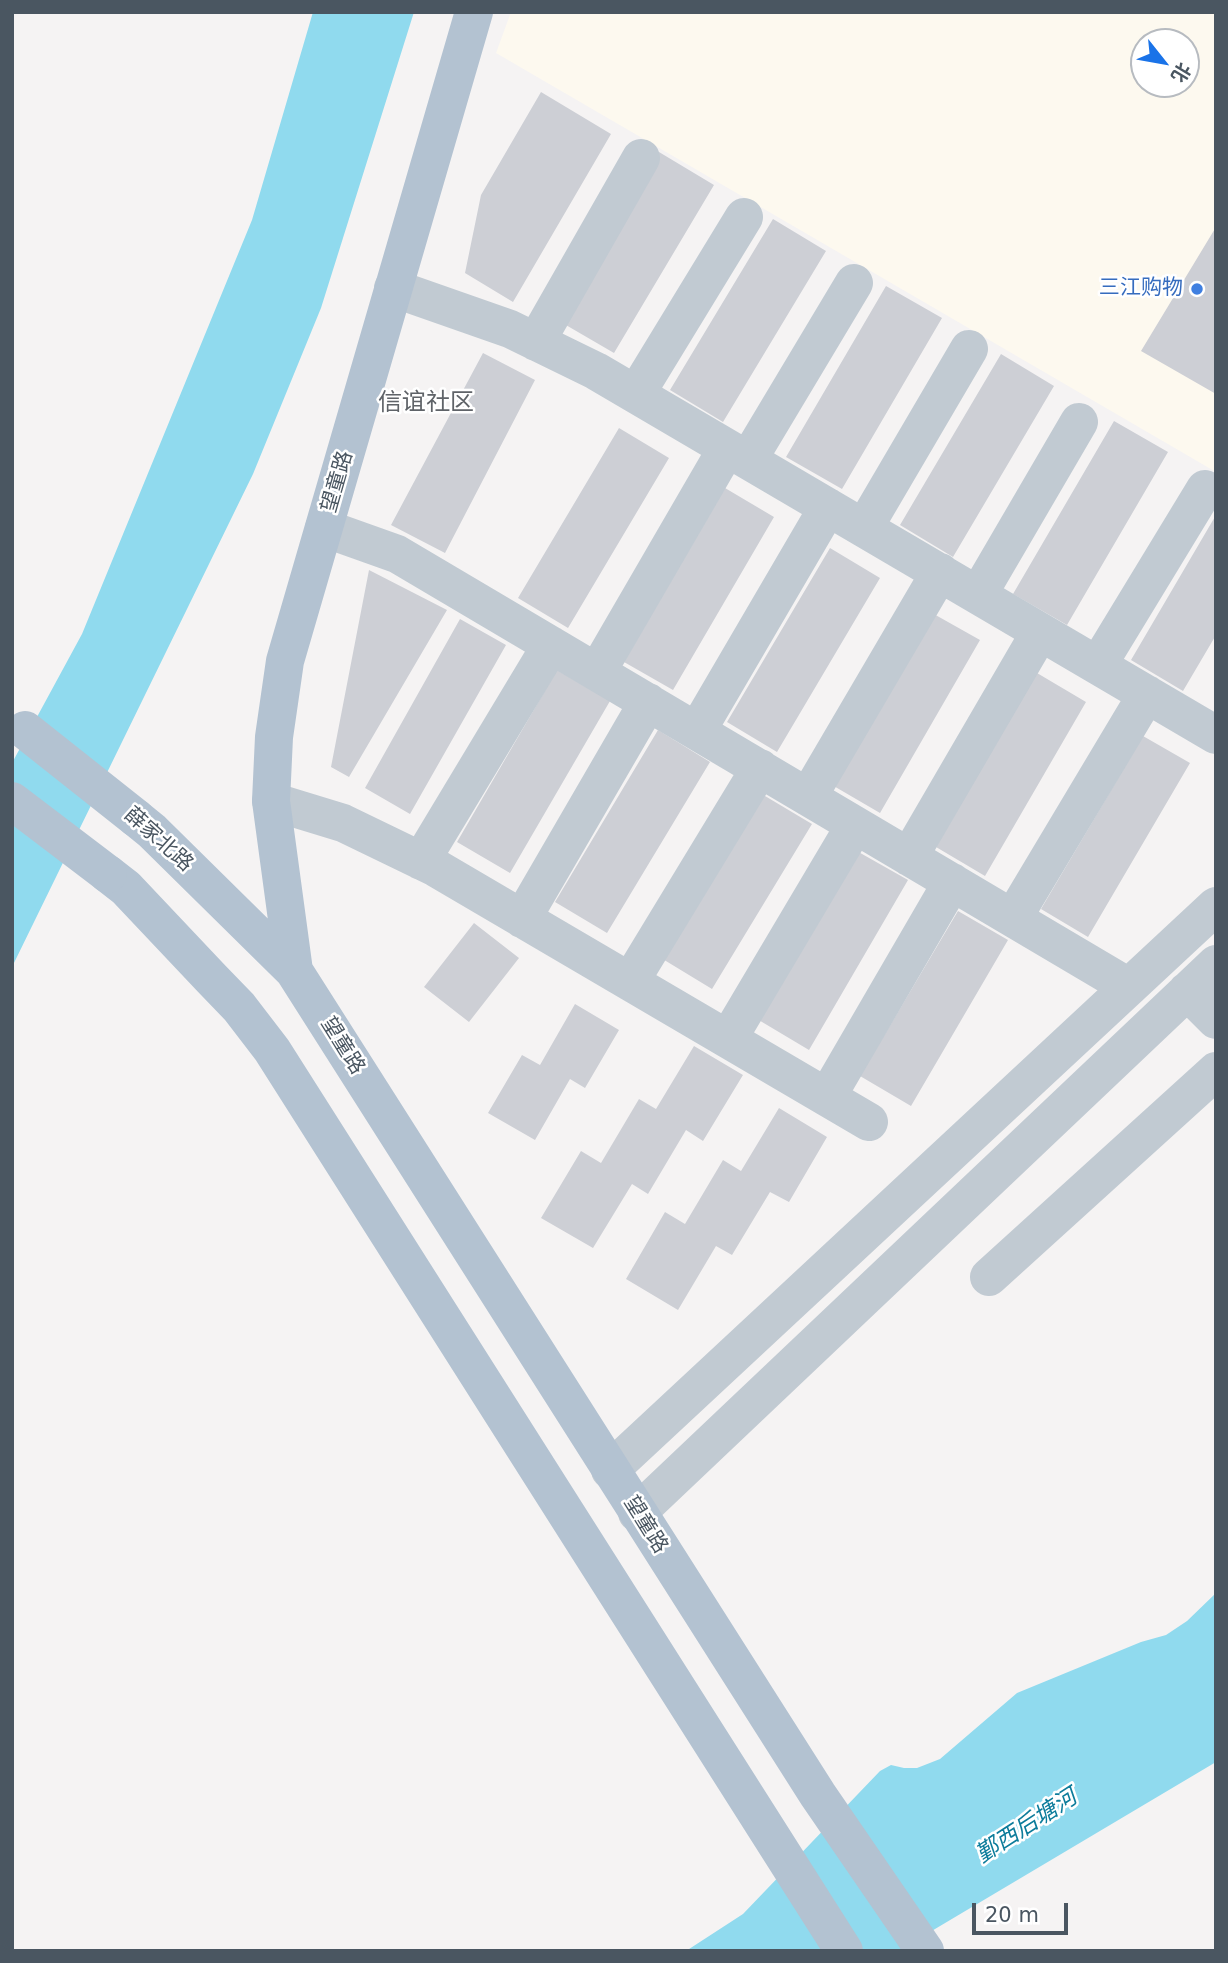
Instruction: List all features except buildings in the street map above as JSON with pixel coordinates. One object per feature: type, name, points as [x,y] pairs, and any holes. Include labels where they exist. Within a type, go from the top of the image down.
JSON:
[{"type":"main road","name":"望童路","points":[[474,12],[285,662],[274,737],[271,801],[294,971],[818,1795],[925,1951]]},
{"type":"main road","name":"薛家北路","points":[[19,725],[152,831],[294,971]]},
{"type":"main road","points":[[12,801],[126,888],[239,1007],[272,1050],[845,1951]]},
{"type":"street","points":[[536,342],[641,158]]},
{"type":"street","points":[[636,394],[744,216]]},
{"type":"street","points":[[597,672],[738,454],[854,283]]},
{"type":"street","points":[[393,288],[510,329],[596,371],[1147,694],[1213,728]]},
{"type":"street","points":[[864,528],[969,349]]},
{"type":"street","points":[[978,595],[1079,422]]},
{"type":"street","points":[[1097,665],[1205,489]]},
{"type":"street","points":[[697,731],[828,507]]},
{"type":"street","points":[[324,528],[397,554],[1129,987]]},
{"type":"street","points":[[808,797],[940,572]]},
{"type":"street","points":[[909,857],[1040,632]]},
{"type":"street","points":[[422,861],[551,645]]},
{"type":"street","points":[[1013,918],[1147,694]]},
{"type":"street","points":[[522,919],[648,702]]},
{"type":"street","points":[[630,982],[760,768]]},
{"type":"street","points":[[271,801],[343,823],[422,861],[869,1122]]},
{"type":"street","points":[[728,1039],[855,825]]},
{"type":"street","points":[[827,1097],[952,882]]},
{"type":"street","points":[[610,1470],[1216,906]]},
{"type":"street","points":[[637,1513],[1216,964]]},
{"type":"street","points":[[1187,991],[1216,1020]]},
{"type":"street","points":[[989,1277],[1216,1071]]},
{"type":"shaded area","points":[[511,12],[1216,12],[1216,472],[496,53]]},
{"type":"water","points":[[313,12],[414,12],[321,308],[253,474],[12,967],[12,763],[82,634],[252,220]]},
{"type":"water","name":"鄞西后塘河","points":[[1216,1593],[1216,1762],[898,1951],[686,1951],[743,1914],[880,1771],[891,1765],[917,1768],[940,1759],[1017,1693],[1141,1642],[1166,1635],[1187,1621]]},
{"type":"place","name":"三江购物","points":[[1197,289]]},
{"type":"district","name":"信谊社区","points":[[426,404]]}]
